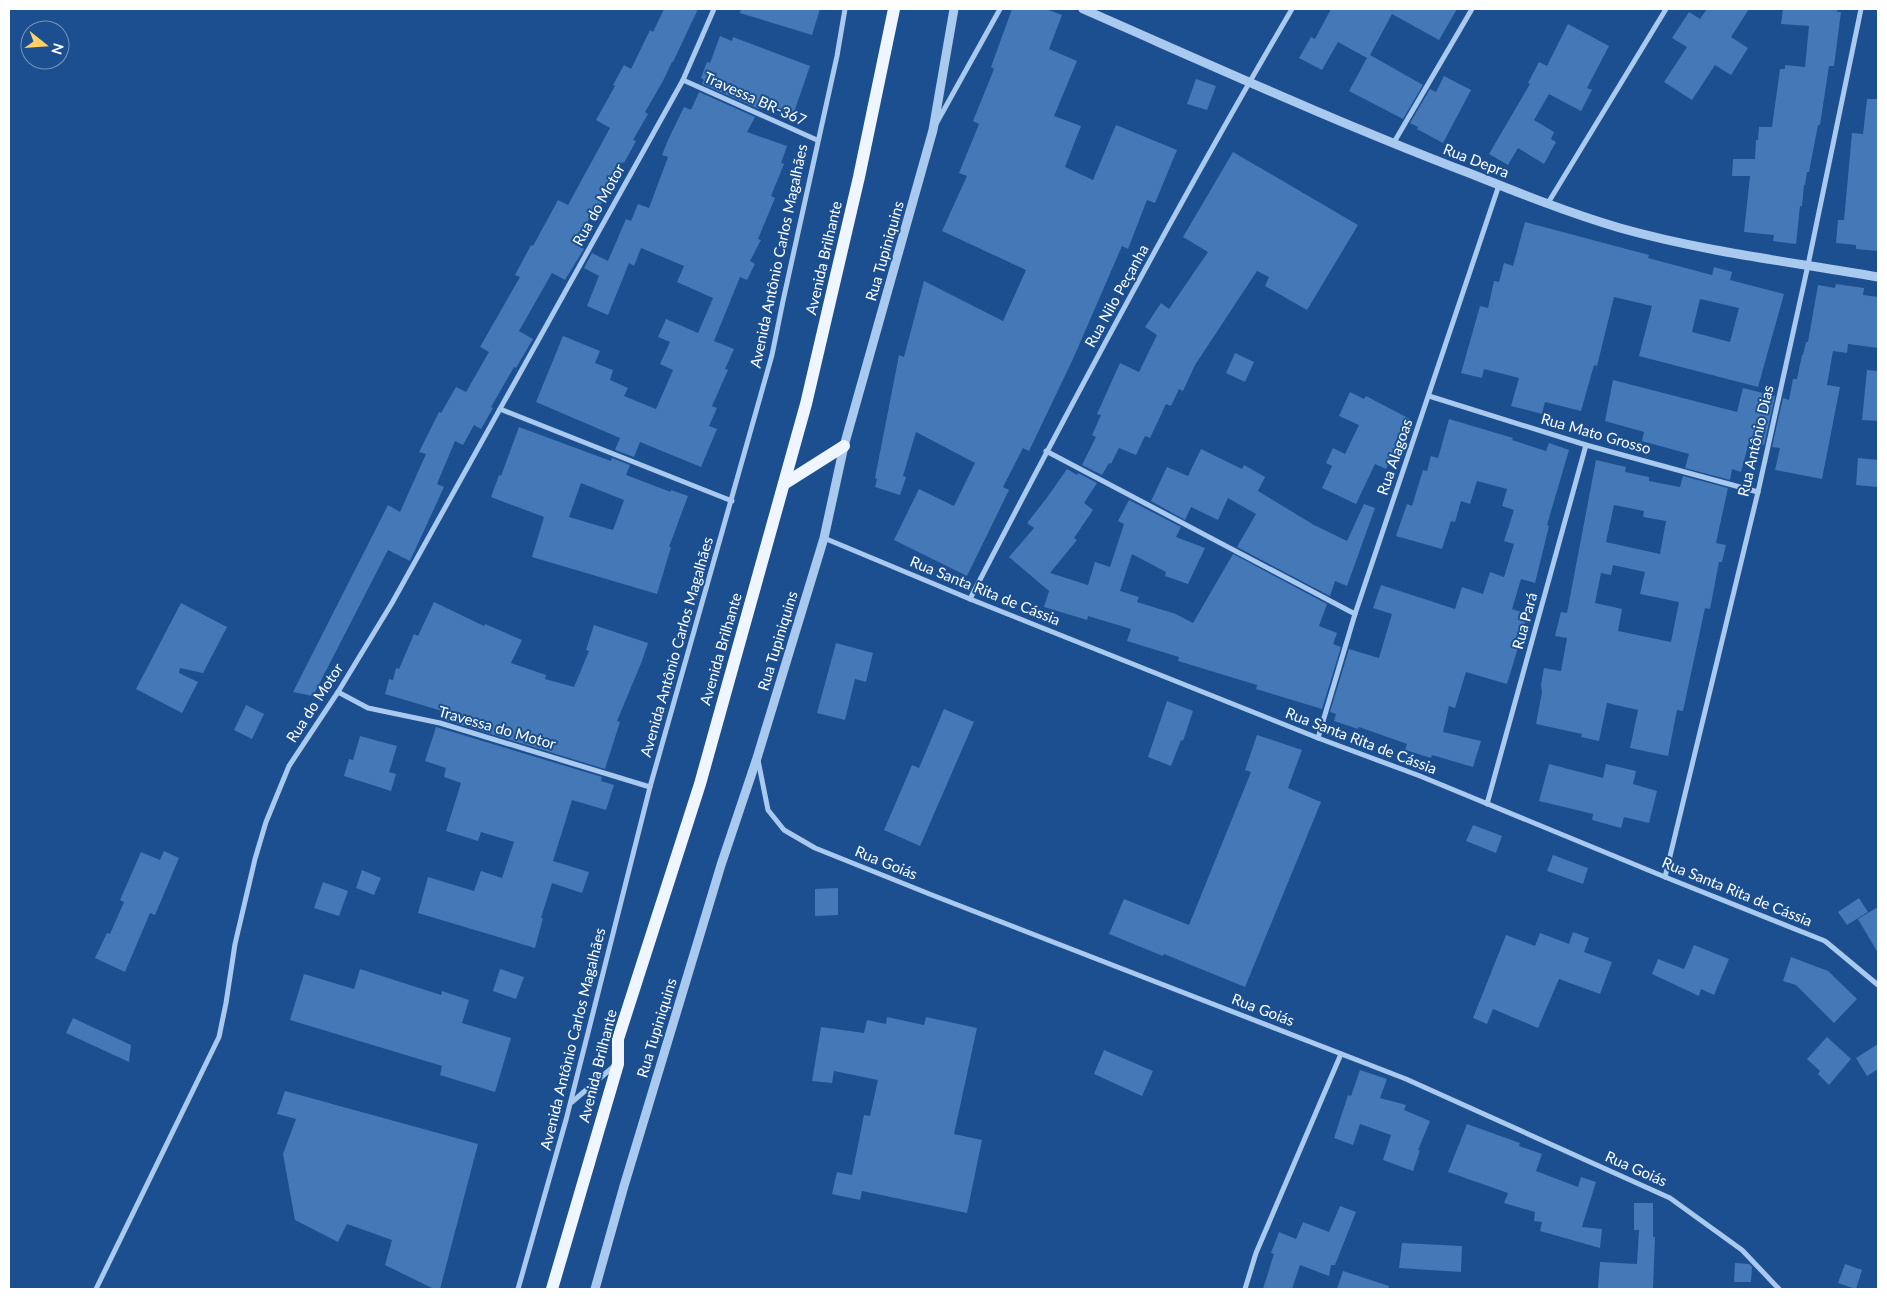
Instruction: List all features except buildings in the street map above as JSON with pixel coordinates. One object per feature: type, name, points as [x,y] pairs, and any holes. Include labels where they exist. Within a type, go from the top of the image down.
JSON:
[{"type":"main road","name":"Avenida Brilhante","points":[[552,1289],[618,1064],[618,1039],[700,784],[784,484],[826,320],[894,9]]},
{"type":"main road","points":[[784,484],[844,446]]},
{"type":"street","name":"Rua do Motor","points":[[96,1289],[219,1037],[235,944],[266,822],[289,766],[338,692],[392,603],[683,80],[714,9]]},
{"type":"street","name":"Avenida Antônio Carlos Magalhães","points":[[518,1289],[566,1120],[650,786],[772,356],[846,9]]},
{"type":"street","points":[[933,130],[954,9]]},
{"type":"street","name":"Rua Tupiniquins","points":[[595,1289],[624,1186],[718,875],[757,758],[824,538],[844,446],[933,130],[1000,9]]},
{"type":"street","name":"Rua Depra","points":[[1083,9],[1393,144],[1499,185],[1617,227],[1658,238],[1730,253],[1878,277]]},
{"type":"street","name":"Rua Nilo Peçanha","points":[[970,599],[1046,451],[1292,9]]},
{"type":"street","points":[[1393,144],[1472,9]]},
{"type":"street","points":[[1548,203],[1666,9]]},
{"type":"street","name":"Rua Antônio Dias","points":[[1665,877],[1758,492],[1808,265],[1861,9]]},
{"type":"street","name":"Travessa BR-367","points":[[683,80],[817,140]]},
{"type":"street","name":"Rua Alagoas","points":[[1318,738],[1355,614],[1499,185]]},
{"type":"street","name":"Rua Mato Grosso","points":[[1429,396],[1586,445],[1758,492]]},
{"type":"street","points":[[500,409],[732,501]]},
{"type":"street","name":"Rua Pará","points":[[1488,804],[1586,445]]},
{"type":"street","points":[[1046,451],[1355,614]]},
{"type":"street","name":"Rua Santa Rita de Cássia","points":[[824,538],[970,599],[1318,738],[1420,776],[1825,941],[1878,985]]},
{"type":"street","name":"Travessa do Motor","points":[[338,692],[368,708],[440,723],[650,786]]},
{"type":"street","name":"Rua Goiás","points":[[757,758],[768,810],[784,830],[815,848],[1406,1079],[1670,1198],[1742,1250],[1779,1289]]},
{"type":"street","points":[[1245,1289],[1256,1253],[1341,1054]]},
{"type":"street","points":[[566,1120],[573,1100],[618,1064]]}]
